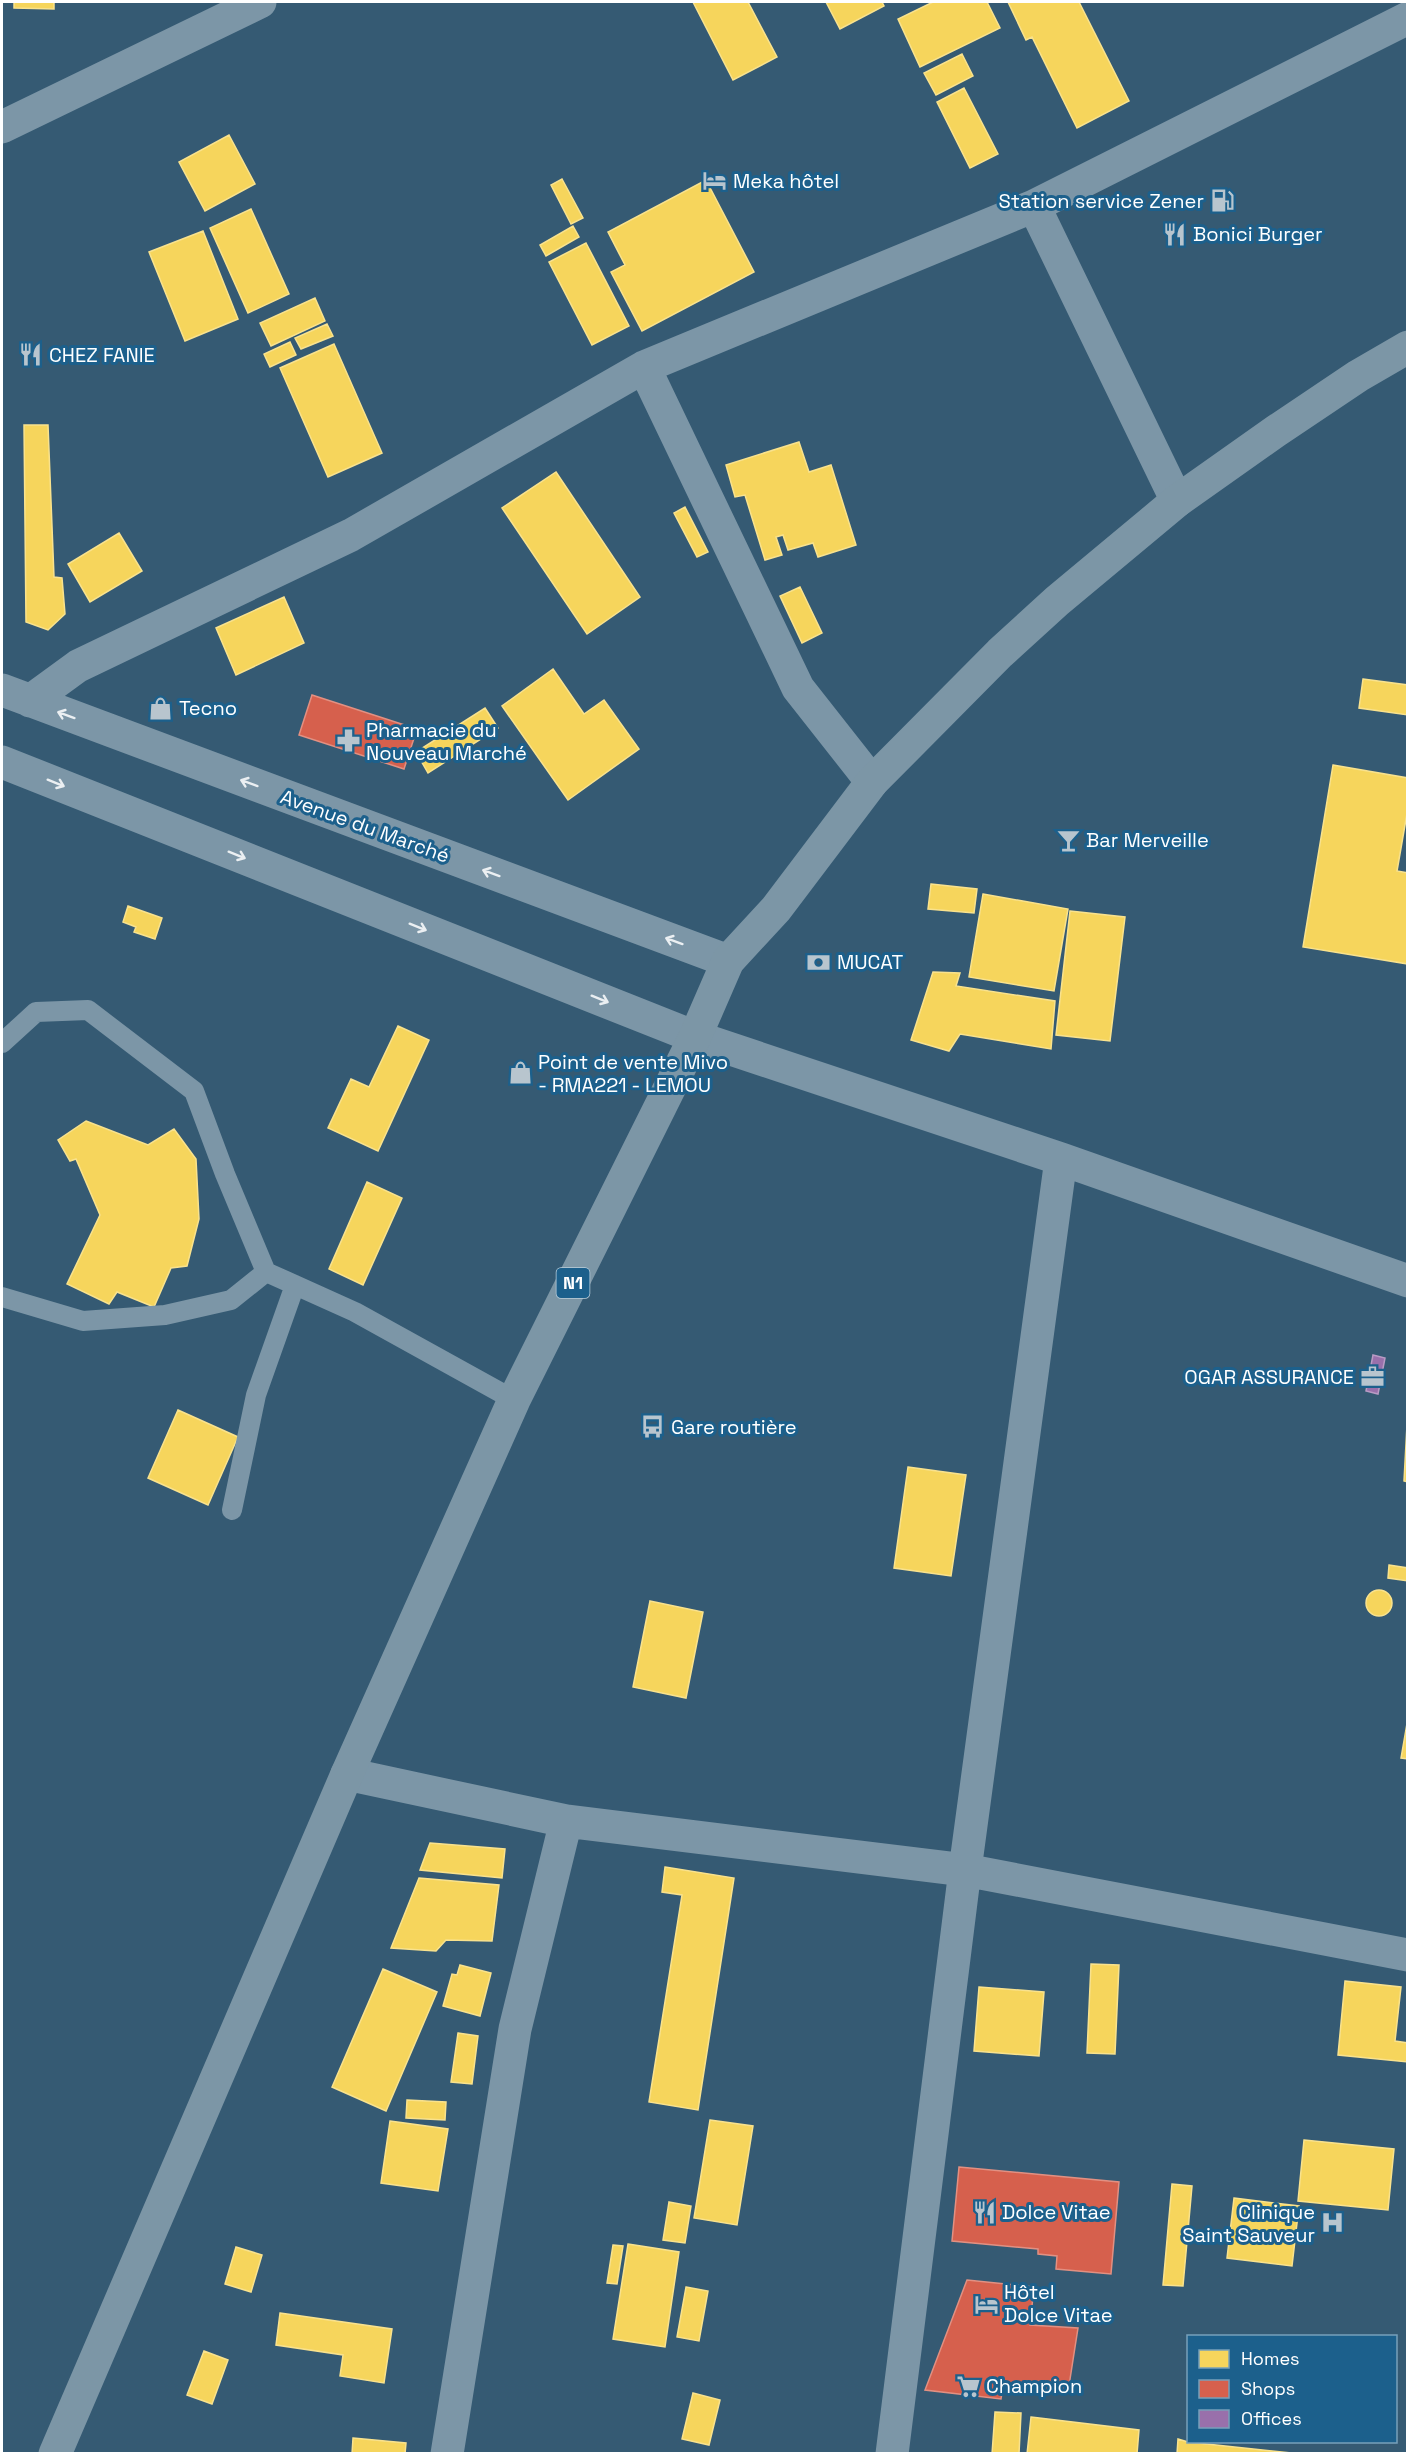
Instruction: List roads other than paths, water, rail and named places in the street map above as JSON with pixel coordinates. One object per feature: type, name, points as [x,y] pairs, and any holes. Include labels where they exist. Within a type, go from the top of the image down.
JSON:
[{"type":"highway","name":"N1","points":[[55,2454],[347,1774],[514,1400],[695,1036],[729,961],[776,909],[872,782],[1000,653],[1057,601],[1177,501],[1275,431],[1358,376],[1407,347]]},
{"type":"street","points":[[2,127],[260,2]]},
{"type":"street","points":[[16,696],[351,536],[644,367],[1034,206],[1407,18]]},
{"type":"street","points":[[1034,206],[1177,501]]},
{"type":"street","points":[[644,367],[798,688],[872,782]]},
{"type":"street","name":"Avenue du Marché","points":[[16,696],[729,961]]},
{"type":"street","points":[[2,762],[695,1036],[1061,1159],[1407,1281]]},
{"type":"street","points":[[892,2454],[965,1870],[1061,1159]]},
{"type":"street","points":[[347,1774],[566,1821],[965,1870],[1407,1955]]},
{"type":"street","points":[[447,2454],[515,2029],[566,1821]]},
{"type":"lane","points":[[2,1043],[36,1012],[88,1010],[195,1091],[225,1174],[266,1272],[355,1312],[514,1400]]},
{"type":"lane","points":[[2,1297],[82,1321],[165,1315],[231,1300],[266,1272]]},
{"type":"lane","points":[[232,1510],[256,1395],[295,1285]]},
{"type":"place","name":"Meka hôtel","points":[[715,181]]},
{"type":"place","name":"Station service Zener","points":[[1222,201]]},
{"type":"place","name":"Bonici Burger","points":[[1175,234]]},
{"type":"place","name":"CHEZ FANIE","points":[[31,355]]},
{"type":"place","name":"Tecno","points":[[161,708]]},
{"type":"place","name":"Pharmacie du Nouveau Marché","points":[[348,741]]},
{"type":"place","name":"Bar Merveille","points":[[1068,840]]},
{"type":"place","name":"MUCAT","points":[[819,962]]},
{"type":"place","name":"Point de vente Mivo - RMA221 - LEMOU","points":[[520,1073]]},
{"type":"place","name":"OGAR ASSURANCE","points":[[1372,1377]]},
{"type":"place","name":"Gare routière","points":[[653,1427]]},
{"type":"place","name":"Dolce Vitae","points":[[984,2212]]},
{"type":"place","name":"Clinique Saint Sauveur","points":[[1333,2223]]},
{"type":"place","name":"Hôtel Dolce Vitae","points":[[986,2304]]},
{"type":"place","name":"Champion","points":[[968,2386]]}]
